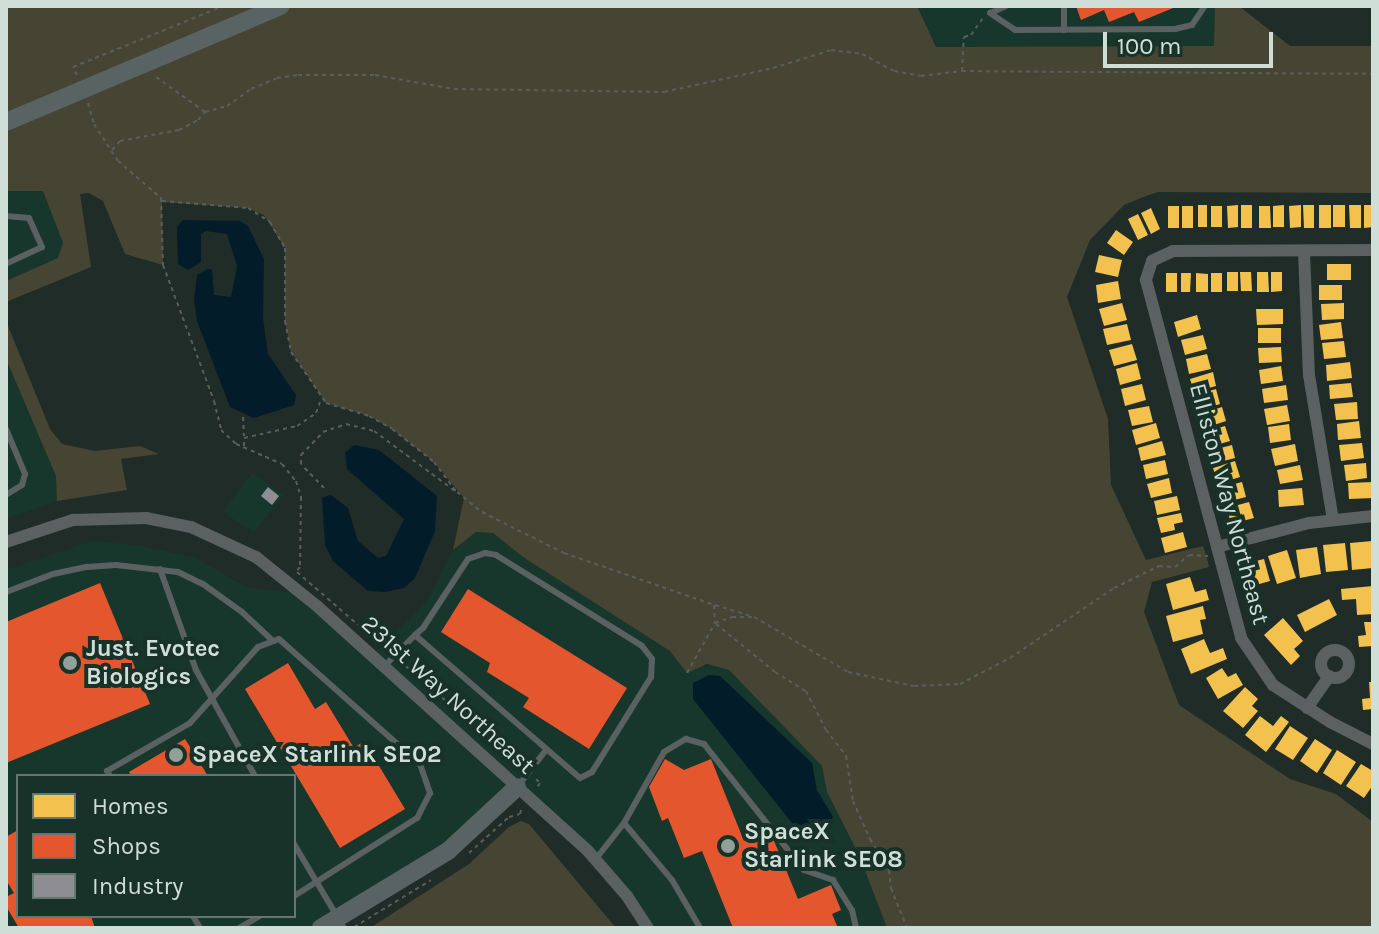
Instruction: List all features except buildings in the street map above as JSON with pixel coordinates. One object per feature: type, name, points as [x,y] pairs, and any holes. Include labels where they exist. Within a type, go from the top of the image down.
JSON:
[{"type":"main road","points":[[6,122],[281,6]]},
{"type":"main road","points":[[334,925],[448,851],[523,779]]},
{"type":"street","points":[[1333,520],[1309,375],[1304,252],[1373,250]]},
{"type":"street","name":"Elliston Way Northeast","points":[[1304,252],[1173,251],[1152,261],[1146,280],[1236,626],[1247,649],[1273,685],[1307,708],[1373,744]]},
{"type":"street","name":"231st Way Northeast","points":[[6,542],[73,520],[114,516],[191,527],[256,557],[317,606],[384,667],[523,779],[595,860],[648,928]]},
{"type":"street","points":[[1217,547],[1285,528],[1373,516]]},
{"type":"street","points":[[1307,708],[1329,676]]},
{"type":"lane","points":[[987,15],[1006,6]]},
{"type":"lane","points":[[1064,6],[1064,30]]},
{"type":"lane","points":[[987,15],[1015,30],[1175,29],[1192,25],[1205,6]]},
{"type":"lane","points":[[6,216],[29,218],[42,247],[6,264]]},
{"type":"lane","points":[[6,429],[25,474],[22,485],[6,495]]},
{"type":"lane","points":[[384,667],[415,635],[468,559],[485,553],[496,555],[648,652],[651,677],[587,777],[580,778],[415,635]]},
{"type":"lane","points":[[6,592],[53,574],[87,567],[116,565],[178,572],[203,584],[242,612],[273,641]]},
{"type":"lane","points":[[160,569],[196,670],[254,774]]},
{"type":"lane","points":[[108,773],[190,723],[258,647],[279,639],[420,764],[430,793],[417,818],[296,895]]},
{"type":"lane","points":[[595,860],[624,823],[664,752],[686,739],[704,744],[804,870],[833,880],[852,910],[856,928]]},
{"type":"lane","points":[[523,779],[546,750]]},
{"type":"lane","points":[[624,823],[672,880],[700,928]]},
{"type":"lane","points":[[296,847],[317,883],[334,925]]},
{"type":"lane","points":[[239,928],[256,918]]},
{"type":"path","points":[[73,67],[223,6]]},
{"type":"path","points":[[962,71],[964,37],[971,35],[987,15]]},
{"type":"path","points":[[112,151],[120,141],[179,130],[205,112],[227,106],[251,89],[277,78],[298,75],[375,75],[454,89],[664,92],[782,65],[831,50],[862,54],[894,71],[921,76],[962,71],[1373,74]]},
{"type":"path","points":[[156,77],[205,112]]},
{"type":"path","points":[[89,108],[97,129],[127,171],[158,194],[162,201],[163,265],[214,401],[217,422],[226,437],[244,448],[274,459],[290,471],[301,497],[297,530],[300,567],[296,571],[394,656],[523,779],[540,783]]},
{"type":"path","points":[[162,201],[248,208],[264,215],[285,248],[287,275],[283,301],[291,352],[321,397],[332,407],[369,416],[392,429],[434,462],[457,492],[482,512],[564,553],[754,617],[848,672],[885,682],[930,686],[960,684],[1010,658],[1114,588],[1159,566],[1175,567],[1189,555],[1207,558],[1217,547]]},
{"type":"path","points":[[244,438],[297,426],[320,409],[321,397]]},
{"type":"path","points":[[243,417],[244,448]]},
{"type":"path","points":[[324,488],[301,464],[301,455],[323,432],[338,425],[357,425],[374,431],[447,490],[457,492]]},
{"type":"path","points":[[290,471],[301,464]]},
{"type":"path","points":[[687,673],[715,623],[714,605]]},
{"type":"path","points":[[715,623],[732,617],[754,617]]},
{"type":"path","points":[[715,623],[775,672],[806,691],[826,730],[846,756],[853,801],[870,839],[889,870],[891,888],[907,928]]},
{"type":"shaded area","points":[[6,6],[917,6],[936,47],[1214,46],[1215,6],[1239,6],[1290,46],[1373,46],[1373,193],[1158,192],[1146,196],[1124,205],[1090,240],[1067,297],[1108,419],[1111,485],[1146,560],[1203,546],[1207,558],[1209,567],[1152,582],[1144,612],[1179,705],[1290,779],[1336,794],[1373,822],[1373,928],[887,928],[859,855],[827,792],[822,766],[729,670],[707,664],[687,673],[670,651],[523,557],[493,533],[476,532],[453,550],[464,498],[434,462],[392,429],[369,416],[326,403],[291,352],[285,321],[285,248],[264,215],[248,208],[162,202],[163,265],[125,254],[103,201],[89,193],[80,194],[91,267],[6,302],[6,281],[58,258],[63,243],[43,191],[6,191]]},
{"type":"shaded area","points":[[917,6],[1215,6],[1214,46],[936,47]]},
{"type":"shaded area","points":[[6,191],[43,191],[63,243],[58,258],[6,281]]},
{"type":"shaded area","points":[[6,321],[50,429],[62,444],[95,451],[140,446],[159,454],[121,459],[127,490],[57,501],[56,476],[6,359]]},
{"type":"shaded area","points":[[6,359],[56,476],[57,501],[6,519]]},
{"type":"shaded area","points":[[252,473],[283,495],[254,533],[223,512]]},
{"type":"shaded area","points":[[476,532],[493,533],[523,557],[696,667],[719,666],[729,670],[822,766],[827,792],[859,855],[887,928],[648,928],[627,896],[517,787],[487,817],[321,928],[6,928],[6,570],[93,541],[142,546],[196,558],[246,587],[302,594],[371,656],[426,602],[453,550]]},
{"type":"shaded area","points":[[521,821],[529,824],[616,928],[370,928],[469,864],[509,827]]},
{"type":"water","points":[[183,220],[240,221],[248,226],[264,259],[263,318],[268,354],[296,395],[294,405],[254,418],[230,407],[197,321],[194,300],[197,275],[208,269],[212,270],[214,295],[231,297],[237,266],[227,234],[206,231],[201,234],[201,262],[188,270],[178,264],[177,227]]},
{"type":"water","points":[[354,445],[379,450],[437,496],[435,531],[415,578],[404,588],[385,592],[368,591],[333,561],[325,545],[322,498],[327,496],[331,495],[348,508],[358,541],[378,558],[386,556],[404,519],[347,469],[345,453]]},
{"type":"water","points":[[709,675],[720,676],[812,763],[817,790],[833,817],[819,837],[804,838],[693,699],[693,683]]},
{"type":"place","name":"Just. Evotec Biologics","points":[[70,663]]},
{"type":"place","name":"SpaceX Starlink SE02","points":[[176,755]]},
{"type":"place","name":"SpaceX Starlink SE08","points":[[728,846]]}]
